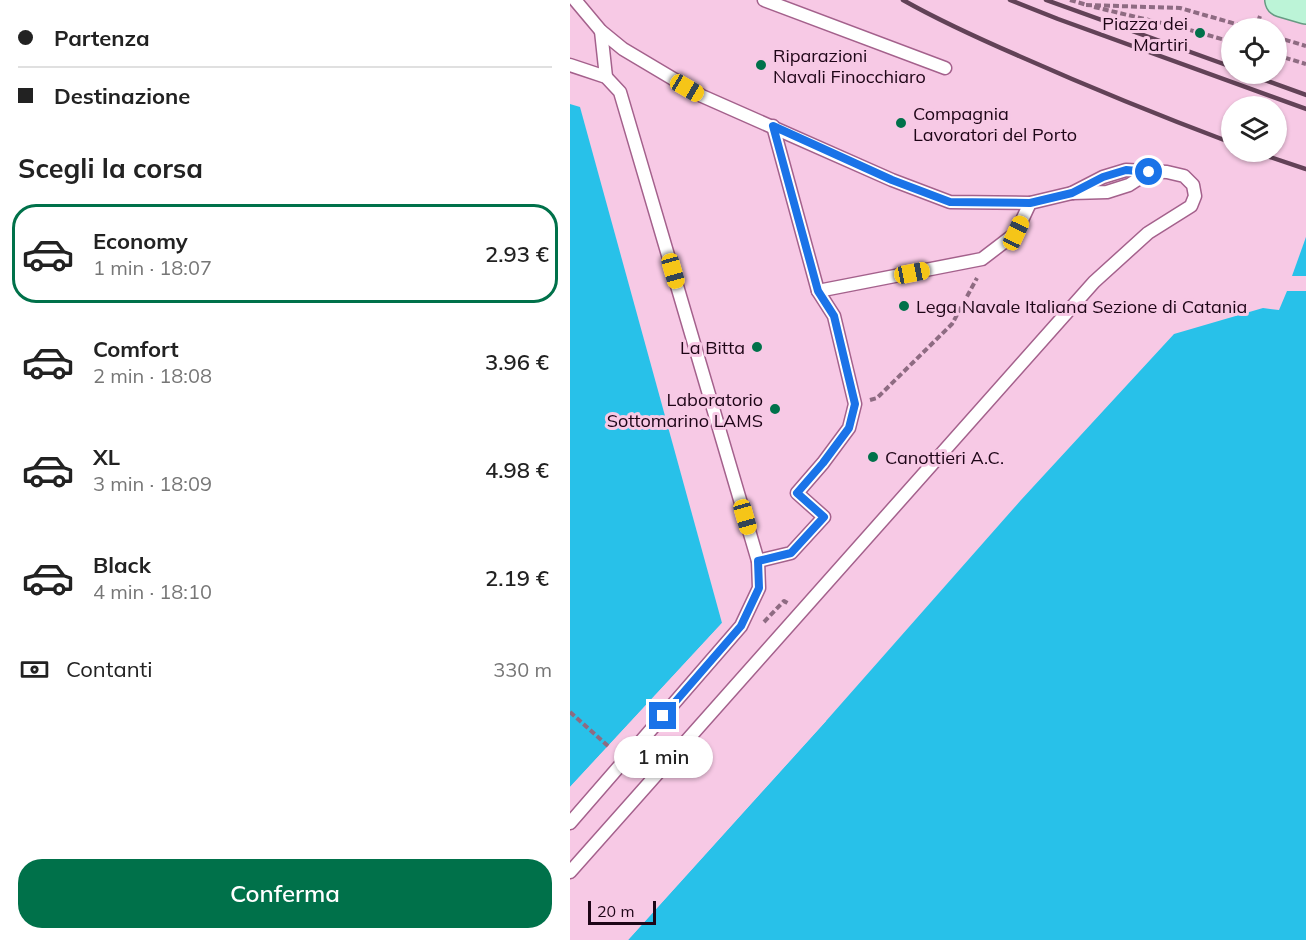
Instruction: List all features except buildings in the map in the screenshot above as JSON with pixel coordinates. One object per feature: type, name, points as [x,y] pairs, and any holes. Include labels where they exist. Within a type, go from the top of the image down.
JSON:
[{"type":"main road","points":[[1271,8],[1306,7]]},
{"type":"lane","points":[[570,872],[1094,282],[1148,233],[1191,206],[1195,196],[1193,185],[1184,176],[1167,172],[1149,172],[1129,185],[1107,192],[1072,193],[1030,203],[950,202],[892,180],[702,96],[623,49],[601,31],[575,0]]},
{"type":"lane","points":[[764,0],[945,68]]},
{"type":"lane","points":[[601,31],[606,76]]},
{"type":"lane","points":[[570,65],[606,76],[620,92],[758,561],[759,588],[741,626],[570,823]]},
{"type":"lane","points":[[758,561],[791,553],[824,517],[797,493],[849,428],[855,404],[834,316],[818,291],[773,126]]},
{"type":"lane","points":[[818,291],[982,259],[1016,233],[1030,203]]},
{"type":"path","points":[[1070,0],[1221,39]]},
{"type":"path","points":[[1086,5],[1180,8],[1221,19]]},
{"type":"path","points":[[1287,40],[1306,46]]},
{"type":"path","points":[[1287,58],[1306,64]]},
{"type":"path","points":[[855,404],[877,398],[952,324],[977,278]]},
{"type":"path","points":[[741,626],[760,626],[784,601],[800,612]]},
{"type":"path","points":[[570,712],[608,746]]},
{"type":"water","points":[[570,104],[580,107],[722,623],[570,787]]},
{"type":"water","points":[[1306,237],[1306,276],[1292,276]]},
{"type":"water","points":[[1287,291],[1306,291],[1306,940],[628,940],[1021,500],[1174,334],[1263,308],[1279,310]]},
{"type":"pier","points":[[722,623],[724,625],[570,790],[570,787]]},
{"type":"pier","points":[[823,719],[826,721],[628,940],[625,940]]},
{"type":"railway","points":[[903,0],[960,30],[1045,68],[1221,139]]},
{"type":"railway","points":[[1010,0],[1306,109]]},
{"type":"railway","points":[[1046,0],[1221,63]]},
{"type":"railway","points":[[1276,84],[1306,95]]},
{"type":"railway","points":[[1285,162],[1306,169]]},
{"type":"place","name":"Piazza dei Martiri","points":[[1200,33]]},
{"type":"place","name":"Riparazioni Navali Finocchiaro","points":[[761,65]]},
{"type":"place","name":"Compagnia Lavoratori del Porto","points":[[901,123]]},
{"type":"place","name":"Lega Navale Italiana Sezione di Catania","points":[[904,306]]},
{"type":"place","name":"La Bitta","points":[[757,347]]},
{"type":"place","name":"Laboratorio Sottomarino LAMS","points":[[775,409]]},
{"type":"place","name":"Canottieri A.C.","points":[[873,457]]},
{"type":"route","points":[[663,716],[741,626],[759,588],[758,561],[791,553],[824,517],[797,493],[849,428],[855,404],[834,316],[818,291],[773,126],[892,180],[950,202],[1030,203],[1072,193],[1103,177],[1126,170],[1149,172]]}]
